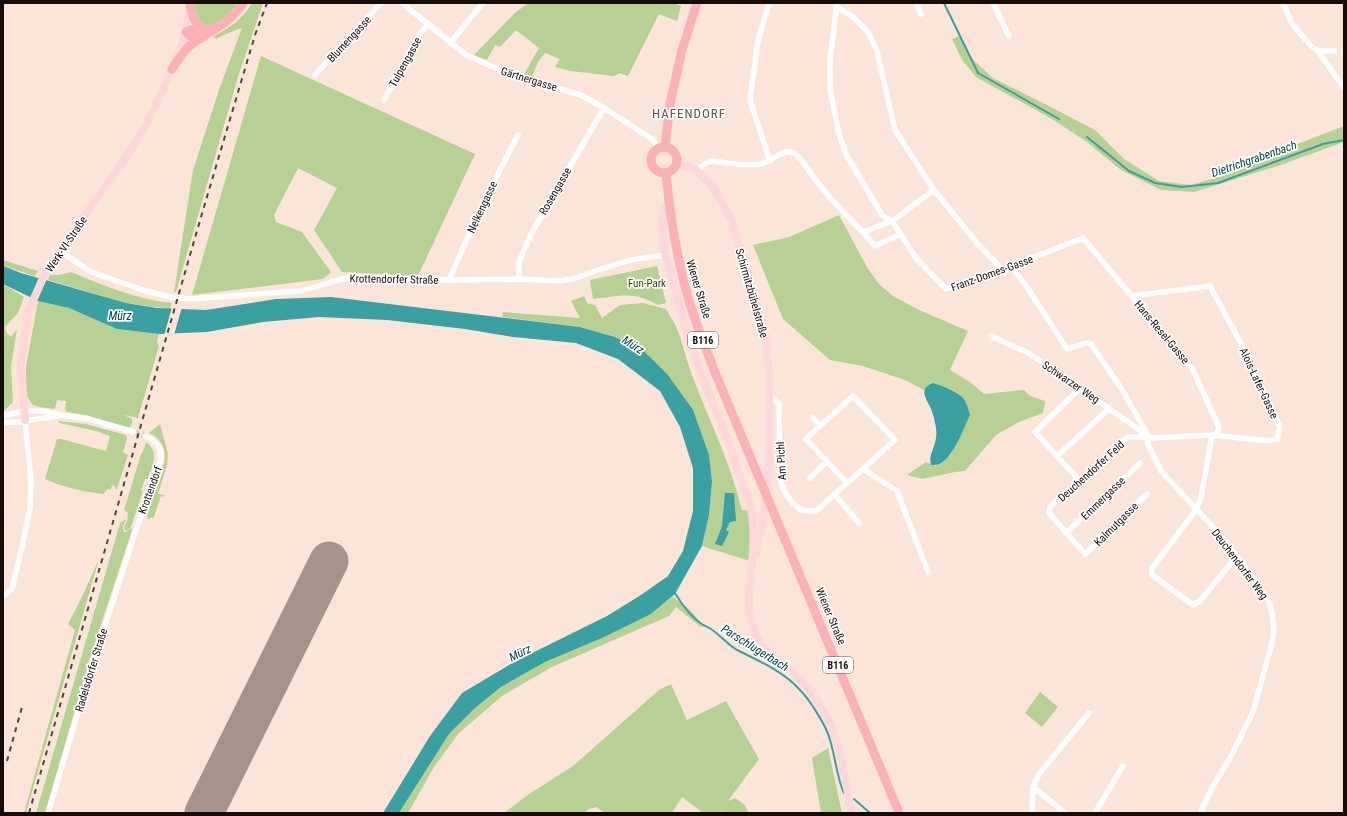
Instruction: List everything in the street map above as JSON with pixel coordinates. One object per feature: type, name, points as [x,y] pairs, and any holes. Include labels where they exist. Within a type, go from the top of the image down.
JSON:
[{"type":"main road","points":[[172,69],[183,52],[228,21],[243,3]]},
{"type":"main road","points":[[662,147],[672,149],[675,152],[677,162],[674,169],[666,172],[657,170],[652,164],[652,155],[662,147],[682,50],[697,3]]},
{"type":"main road","points":[[190,4],[197,24],[205,30]]},
{"type":"main road","name":"Werk-VI-Straße","points":[[25,420],[21,363],[28,312],[47,269],[126,157],[145,127],[172,69],[186,32],[190,4]]},
{"type":"main road","points":[[200,39],[195,39],[186,32],[191,30],[205,30],[219,27]]},
{"type":"main road","points":[[677,162],[697,171]]},
{"type":"main road","name":"Schirmitzbühelstraße","points":[[697,171],[713,187],[732,221],[766,337],[769,377],[769,466],[763,523],[753,562]]},
{"type":"main road","name":"Wiener Straße","points":[[666,172],[668,201],[677,254],[688,298],[714,370],[898,810]]},
{"type":"main road","points":[[668,201],[663,221],[665,255],[669,263],[679,308],[752,511],[753,562],[748,598],[749,612],[755,634],[771,654],[802,681],[817,698],[823,708],[840,751],[852,812]]},
{"type":"main road","points":[[752,511],[765,507]]},
{"type":"street","name":"Blumengasse","points":[[315,75],[382,3]]},
{"type":"street","name":"Gärtnergasse","points":[[402,3],[466,55],[496,69],[530,81],[578,94],[604,108],[662,147]]},
{"type":"street","points":[[450,43],[483,3]]},
{"type":"street","points":[[769,3],[758,41],[750,100],[770,161]]},
{"type":"street","points":[[916,3],[921,14]]},
{"type":"street","points":[[992,3],[1010,36]]},
{"type":"street","points":[[1283,3],[1292,24],[1311,46],[1318,51],[1344,88]]},
{"type":"street","points":[[836,5],[852,16],[868,32],[877,51],[895,130],[934,190],[978,244],[1002,269]]},
{"type":"street","name":"Franz-Domes-Gasse","points":[[836,5],[830,60],[830,89],[839,134],[847,156],[882,215],[892,221],[916,258],[946,290],[1083,238]]},
{"type":"street","name":"Tulpengasse","points":[[384,100],[419,35],[428,24]]},
{"type":"street","points":[[1318,51],[1334,51]]},
{"type":"street","name":"Rosengasse","points":[[519,279],[519,262],[531,234],[604,108]]},
{"type":"street","name":"Nelkengasse","points":[[449,280],[481,207],[518,135]]},
{"type":"street","points":[[697,171],[710,161],[741,165],[760,164],[770,161],[785,151],[790,150],[795,152],[834,203],[855,225],[864,232],[875,246],[900,234]]},
{"type":"street","points":[[864,232],[892,221],[934,190]]},
{"type":"street","name":"Hans-Resel-Gasse","points":[[1083,238],[1192,368],[1219,427],[1214,436],[1201,498],[1196,510],[1152,568],[1152,575],[1193,605],[1200,601],[1237,556]]},
{"type":"street","name":"Krottendorfer Straße","points":[[60,251],[91,272],[139,289],[171,297],[191,299],[299,291],[317,288],[351,277],[565,281],[630,260],[665,255]]},
{"type":"street","name":"Deuchendorfer Weg","points":[[1012,266],[1067,349],[1086,343],[1091,344],[1121,388],[1148,437],[1148,444],[1161,471],[1237,556],[1268,599],[1274,629],[1272,643],[1253,712],[1200,813]]},
{"type":"street","name":"Alois-Lafer-Gasse","points":[[1132,296],[1210,286],[1215,293],[1280,428],[1277,439],[1269,441],[1214,436],[1148,437]]},
{"type":"street","name":"Schwarzer Weg","points":[[991,336],[1028,353],[1056,371],[1110,408],[1148,437]]},
{"type":"street","points":[[1079,480],[1035,432],[1080,388]]},
{"type":"street","name":"Am Pichl","points":[[769,395],[779,404],[780,478],[782,489],[803,510],[816,511],[895,440],[853,396],[820,425],[806,439],[847,483]]},
{"type":"street","points":[[1057,456],[1110,408]]},
{"type":"street","points":[[3,416],[24,411],[44,411],[89,419],[134,432]]},
{"type":"street","points":[[3,422],[60,415]]},
{"type":"street","points":[[814,418],[820,425]]},
{"type":"street","name":"Werk-VI-Straße","points":[[3,596],[12,589],[30,508],[31,481],[25,420]]},
{"type":"street","name":"Krottendorf","points":[[137,527],[161,459],[157,444],[152,439],[145,436]]},
{"type":"street","name":"Deuchendorfer Feld","points":[[1085,554],[1049,513],[1050,507],[1128,438],[1148,437]]},
{"type":"street","points":[[810,478],[827,461]]},
{"type":"street","name":"Emmergasse","points":[[1066,533],[1140,463]]},
{"type":"street","points":[[863,469],[897,491],[928,572]]},
{"type":"street","points":[[834,494],[859,522]]},
{"type":"street","name":"Kalmutgasse","points":[[1085,554],[1116,526],[1147,494]]},
{"type":"street","name":"Radelsdorfer Straße","points":[[48,813],[90,672],[137,527]]},
{"type":"street","points":[[1032,813],[1033,787],[1039,774],[1090,713]]},
{"type":"street","points":[[1095,813],[1123,766]]},
{"type":"street","points":[[1033,787],[1065,813]]},
{"type":"green space","points":[[193,3],[238,3],[222,20],[207,26],[201,25]]},
{"type":"green space","points":[[252,3],[263,3],[238,77],[176,292],[174,292],[193,170],[220,87],[242,28],[216,39],[213,37],[235,23]]},
{"type":"green space","points":[[528,3],[674,3],[681,6],[677,21],[659,14],[628,76],[620,73],[614,76],[571,71],[555,67],[560,59],[545,53],[538,62],[531,79],[523,76],[539,48],[516,30],[500,47],[495,45],[487,60],[474,55],[515,13]]},
{"type":"green space","points":[[959,36],[970,57],[993,78],[1095,130],[1124,159],[1159,181],[1191,185],[1236,172],[1292,146],[1344,126],[1344,142],[1278,166],[1194,192],[1161,190],[1121,170],[1087,142],[1052,119],[976,77],[962,60],[952,39]]},
{"type":"green space","points":[[261,56],[475,154],[418,276],[342,272],[314,230],[337,188],[298,168],[274,215],[276,222],[302,232],[331,272],[323,279],[192,295]]},
{"type":"green space","points":[[839,215],[868,269],[879,284],[893,296],[919,310],[968,331],[950,370],[970,382],[984,394],[1024,390],[1030,396],[1045,401],[1043,413],[1019,422],[996,435],[965,471],[922,479],[907,475],[926,462],[935,466],[951,454],[963,429],[967,404],[963,398],[942,386],[928,385],[924,390],[905,380],[863,366],[830,360],[783,319],[753,245],[789,237]]},
{"type":"green space","points":[[3,260],[38,271],[35,276],[3,266]]},
{"type":"green space","name":"Fun-Park","points":[[657,266],[666,303],[658,305],[634,296],[593,299],[590,280]]},
{"type":"green space","points":[[71,272],[108,287],[146,299],[172,303],[170,309],[126,303],[48,280],[50,275],[59,275]]},
{"type":"green space","points":[[3,284],[24,297],[18,313],[5,327],[6,332],[11,337],[17,329],[11,366],[13,402],[3,412]]},
{"type":"green space","points":[[584,296],[587,303],[595,305],[602,318],[620,305],[643,303],[666,309],[678,331],[693,377],[727,461],[742,510],[752,511],[753,562],[702,546],[709,515],[712,481],[709,455],[668,375],[644,351],[615,337],[580,327],[502,317],[503,312],[580,318],[571,301]]},
{"type":"green space","points":[[38,301],[64,307],[67,306],[117,329],[159,334],[157,342],[159,346],[138,418],[124,415],[132,419],[132,424],[129,428],[93,419],[87,415],[67,412],[65,409],[66,401],[57,400],[55,409],[33,405],[29,400],[25,392],[26,367]]},
{"type":"green space","points":[[58,421],[86,424],[126,435],[127,439],[123,452],[128,455],[117,489],[115,489],[116,487],[112,485],[111,490],[108,489],[103,494],[66,487],[45,479],[57,439],[106,451],[110,436],[96,431],[59,423]]},
{"type":"green space","points":[[160,424],[168,454],[167,465],[158,494],[164,495],[164,497],[161,496],[154,517],[148,519],[146,516],[165,458],[162,445],[154,435],[149,433]]},
{"type":"green space","points":[[146,442],[153,450],[153,464],[148,479],[145,479],[141,490],[143,491],[131,527],[126,531],[124,528],[128,518],[128,513],[124,510]]},
{"type":"green space","points":[[126,519],[123,527],[124,532],[131,528],[132,530],[89,661],[45,813],[36,813],[120,523]]},
{"type":"green space","points":[[99,559],[26,813],[24,813],[75,630],[68,624]]},
{"type":"green space","points":[[672,597],[690,610],[697,618],[702,628],[676,607],[669,616],[552,667],[502,696],[459,733],[434,767],[408,813],[399,813],[449,734],[475,708],[501,687],[545,662],[651,614]]},
{"type":"green space","points":[[671,684],[687,720],[726,701],[759,759],[728,801],[735,798],[744,804],[749,813],[721,813],[723,808],[720,813],[703,813],[682,797],[672,813],[605,813],[596,807],[589,809],[584,813],[504,813],[529,794],[573,766],[659,690]]},
{"type":"green space","points":[[1040,692],[1058,707],[1042,727],[1025,713]]},
{"type":"green space","points":[[828,748],[842,813],[821,813],[812,758]]},
{"type":"water","name":"Mürz","points":[[3,266],[21,273],[126,303],[157,308],[206,310],[276,299],[331,297],[580,327],[615,337],[644,351],[668,375],[693,410],[709,455],[712,481],[709,515],[702,546],[675,594],[651,614],[604,637],[545,662],[501,687],[475,708],[449,734],[399,813],[383,813],[430,736],[462,693],[514,662],[607,616],[668,576],[683,551],[693,511],[693,468],[680,427],[660,391],[618,359],[576,343],[513,337],[465,329],[387,320],[319,317],[263,322],[207,332],[159,334],[117,329],[67,307],[38,301],[3,284]]},
{"type":"water","points":[[933,383],[949,389],[962,397],[966,403],[970,415],[960,438],[950,455],[938,465],[931,465],[930,461],[935,442],[936,430],[933,414],[924,392],[926,387]]},
{"type":"water","points":[[725,493],[734,493],[736,521],[730,522],[726,530],[729,532],[722,546],[715,544],[722,526]]},
{"type":"pier","points":[[172,307],[182,307],[174,335],[164,336]]},
{"type":"waterway","name":"Dietrichgrabenbach","points":[[944,3],[978,73],[1059,119]]},
{"type":"waterway","name":"Dietrichgrabenbach","points":[[1087,137],[1129,171],[1155,183],[1182,187],[1218,183],[1323,144],[1344,140]]},
{"type":"waterway","name":"Parschlugerbach","points":[[675,593],[687,610],[699,622],[710,628],[737,650],[762,662],[786,677],[804,694],[818,714],[828,735],[844,793]]},
{"type":"waterway","name":"Parschlugerbach","points":[[854,799],[870,813]]},
{"type":"runway","points":[[204,813],[329,561]]},
{"type":"tunnel","points":[[134,432],[145,436]]},
{"type":"railway","points":[[29,813],[201,217],[255,35],[267,3]]},
{"type":"railway","points":[[7,761],[22,707]]},
{"type":"district","name":"HAFENDORF","points":[[689,113]]}]
